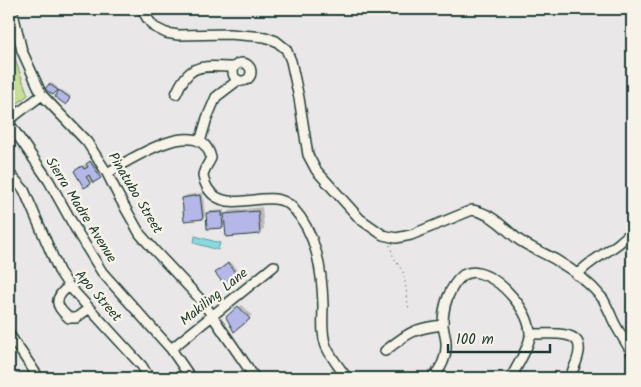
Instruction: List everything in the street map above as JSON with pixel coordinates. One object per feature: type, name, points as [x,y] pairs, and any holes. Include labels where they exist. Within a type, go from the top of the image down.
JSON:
[{"type":"street","points":[[9,122],[42,96],[22,51],[12,9]]},
{"type":"street","points":[[142,9],[154,27],[166,33],[178,35],[229,34],[265,37],[276,41],[286,49],[291,61],[308,156],[316,170],[360,219],[382,236],[389,237],[411,235],[472,210],[482,212],[494,218],[534,250],[555,260],[577,275],[602,299],[632,353]]},
{"type":"street","points":[[176,94],[183,79],[193,70],[201,67],[234,67],[242,63],[250,69],[250,75],[246,80],[237,80],[216,97],[200,142]]},
{"type":"street","points":[[234,67],[232,73],[237,80]]},
{"type":"street","name":"Pinatubo Street","points":[[42,96],[87,142],[107,172],[140,234],[188,285],[213,316],[256,378]]},
{"type":"street","name":"Sierra Madre Avenue","points":[[9,122],[49,181],[102,272],[171,349],[191,378]]},
{"type":"street","points":[[107,172],[160,144],[181,139],[200,142],[210,153],[211,158],[203,177],[206,185],[215,196],[231,202],[259,199],[278,200],[288,203],[302,220],[318,258],[322,287],[323,336],[331,357],[347,378]]},
{"type":"street","name":"Apo Street","points":[[9,173],[24,190],[59,272],[88,309],[142,366],[149,378]]},
{"type":"street","points":[[577,275],[583,268],[619,244],[632,230]]},
{"type":"street","name":"Makiling Lane","points":[[171,349],[274,266]]},
{"type":"street","points":[[432,378],[443,363],[446,354],[443,325],[444,310],[451,289],[462,275],[477,272],[497,283],[512,296],[527,320],[530,334],[528,344],[511,378]]},
{"type":"street","points":[[69,286],[60,293],[58,298],[60,309],[69,318],[76,318],[88,309]]},
{"type":"street","points":[[386,351],[408,333],[422,328],[443,325]]},
{"type":"street","points":[[9,334],[39,378]]},
{"type":"street","points":[[530,334],[560,334],[570,336],[576,340],[580,346],[580,355],[569,378]]},
{"type":"path","points":[[389,237],[393,256],[404,274],[409,310]]},
{"type":"green space","points":[[9,43],[28,95],[9,110]]},
{"type":"water","points":[[195,236],[220,243],[218,250],[194,243]]},
{"type":"building","points":[[49,84],[58,90],[53,95],[45,89]]},
{"type":"building","points":[[59,90],[70,98],[66,105],[55,97]]},
{"type":"building","points":[[90,161],[101,178],[93,183],[89,175],[86,177],[91,184],[84,188],[74,171],[82,166],[84,169],[88,167],[86,164]]},
{"type":"building","points":[[200,195],[203,219],[184,221],[182,198]]},
{"type":"building","points":[[258,211],[260,234],[226,237],[224,214]]},
{"type":"building","points":[[222,212],[223,228],[207,229],[206,213]]},
{"type":"building","points":[[228,263],[240,279],[228,289],[215,273]]},
{"type":"building","points":[[238,306],[250,319],[234,332],[226,317]]}]
